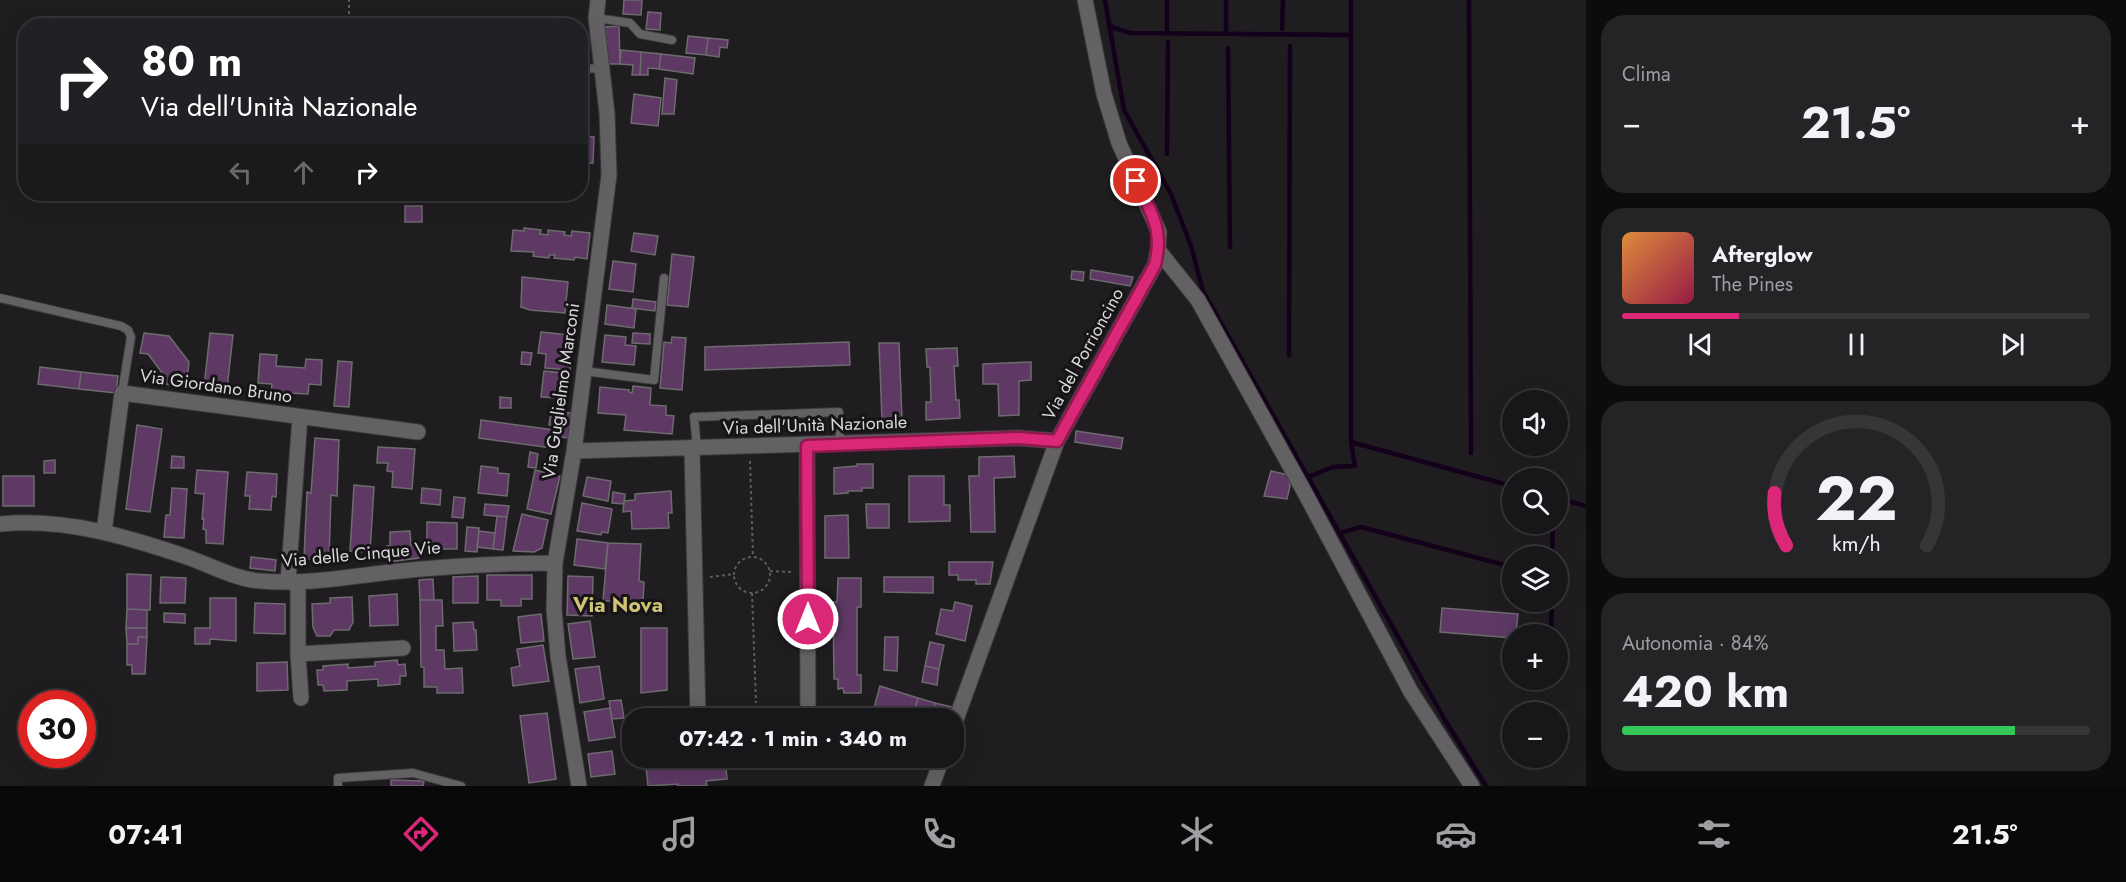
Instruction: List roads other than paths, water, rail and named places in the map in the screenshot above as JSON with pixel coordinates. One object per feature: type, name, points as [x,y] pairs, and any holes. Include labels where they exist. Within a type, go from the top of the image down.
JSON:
[{"type":"street","name":"Via Guglielmo Marconi","points":[[579,786],[558,656],[554,609],[555,562],[574,451],[609,175],[607,113],[596,18],[598,0]]},
{"type":"street","name":"Via del Porrioncino","points":[[960,708],[1057,441],[1155,265],[1158,250],[1159,232],[1119,142],[1104,94],[1085,0]]},
{"type":"street","points":[[1158,250],[1198,300],[1305,493],[1411,692],[1472,786]]},
{"type":"street","name":"Via Giordano Bruno","points":[[104,532],[122,393],[418,432]]},
{"type":"street","name":"Via Giordano Bruno","points":[[300,417],[293,582],[301,698]]},
{"type":"street","name":"Via dell'Unità Nazionale","points":[[574,451],[807,446],[1018,438],[1057,441]]},
{"type":"street","points":[[807,446],[808,708]]},
{"type":"street","points":[[694,449],[698,708]]},
{"type":"street","name":"Via delle Cinque Vie","points":[[0,524],[48,523],[83,526],[138,540],[258,581],[293,582],[454,566],[555,562]]},
{"type":"street","points":[[298,654],[403,648]]},
{"type":"street","points":[[932,786],[938,768]]},
{"type":"lane","points":[[596,18],[630,22],[639,34],[672,40]]},
{"type":"lane","points":[[588,68],[602,69]]},
{"type":"lane","points":[[584,371],[654,380],[664,278]]},
{"type":"lane","points":[[0,298],[122,326],[128,330],[131,337],[122,393]]},
{"type":"lane","points":[[694,449],[694,417],[839,412],[840,444]]},
{"type":"lane","points":[[338,786],[338,778],[413,773],[461,786]]},
{"type":"waterway","points":[[1105,0],[1124,110],[1171,194],[1191,246],[1203,291],[1445,720],[1486,786]]},
{"type":"waterway","points":[[1167,0],[1167,33]]},
{"type":"waterway","points":[[1226,0],[1226,34]]},
{"type":"waterway","points":[[1282,29],[1283,0]]},
{"type":"waterway","points":[[1308,477],[1333,467],[1355,466],[1351,442],[1351,0]]},
{"type":"waterway","points":[[1469,0],[1471,453]]},
{"type":"waterway","points":[[1109,26],[1130,33],[1351,35]]},
{"type":"waterway","points":[[1167,154],[1168,42]]},
{"type":"waterway","points":[[1289,355],[1290,46]]},
{"type":"waterway","points":[[1228,48],[1230,247]]},
{"type":"waterway","points":[[1351,442],[1502,483]]},
{"type":"waterway","points":[[1568,501],[1586,506]]},
{"type":"waterway","points":[[1340,533],[1361,527],[1502,564]]},
{"type":"waterway","points":[[1552,546],[1553,534]]},
{"type":"waterway","points":[[1551,624],[1552,612]]},
{"type":"district","name":"Via Nova","points":[[618,605]]}]
